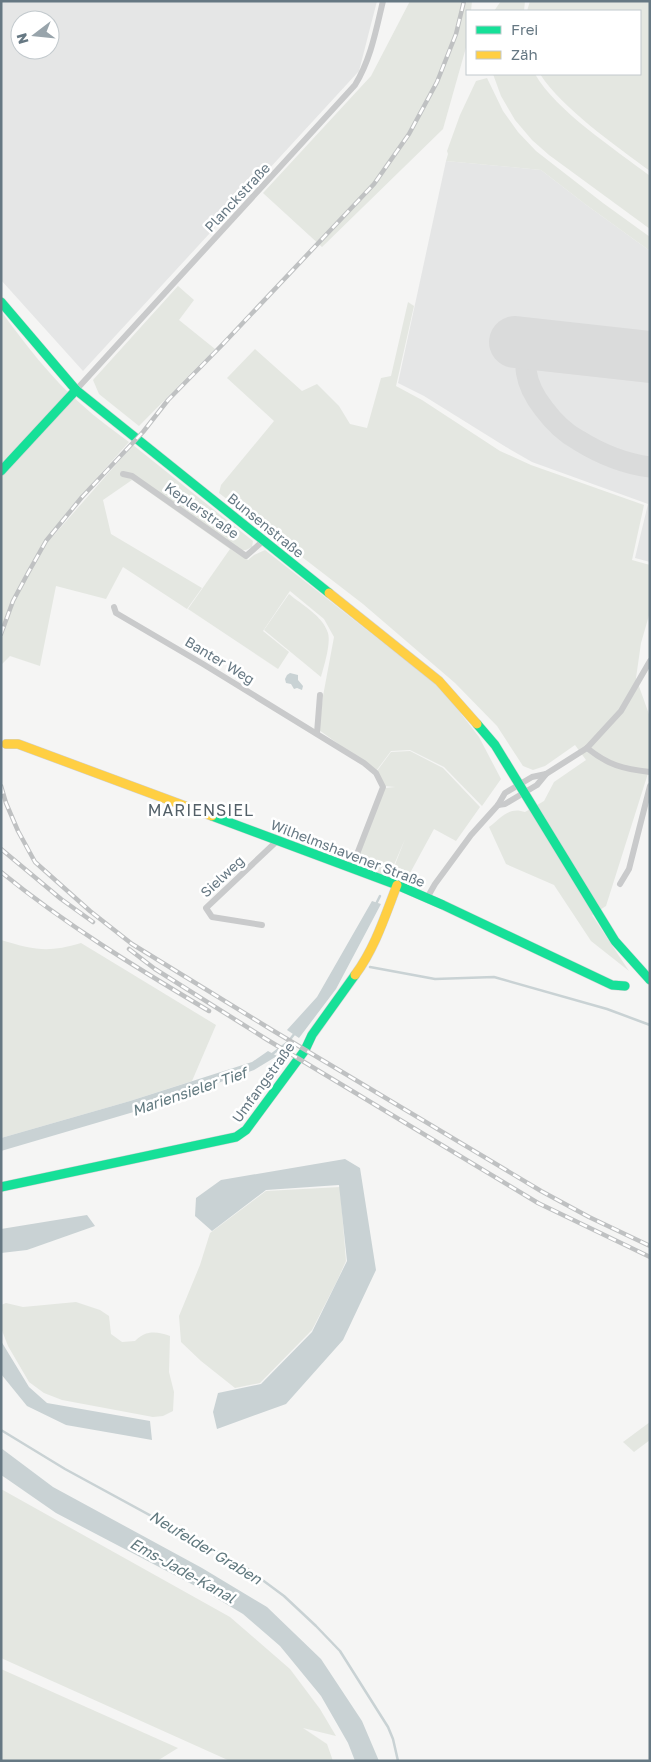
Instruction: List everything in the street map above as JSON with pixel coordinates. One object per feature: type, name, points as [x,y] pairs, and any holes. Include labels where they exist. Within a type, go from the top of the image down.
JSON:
[{"type":"street","name":"Planckstraße","points":[[76,390],[351,90],[362,74],[371,50],[383,1]]},
{"type":"street","name":"Bunsenstraße","points":[[1,302],[76,390],[439,681],[483,729],[520,784]]},
{"type":"street","points":[[1,471],[76,390]]},
{"type":"street","name":"Keplerstraße","points":[[123,474],[132,476],[246,556],[263,541]]},
{"type":"street","name":"Banter Weg","points":[[114,607],[116,613],[317,733],[376,773],[383,787],[352,867]]},
{"type":"street","points":[[546,774],[586,748],[621,711],[650,660]]},
{"type":"street","points":[[317,733],[320,694]]},
{"type":"street","name":"Wilhelmshavener Straße","points":[[6,744],[18,744],[277,841],[352,867],[428,898],[612,985],[625,986]]},
{"type":"street","points":[[586,748],[605,762],[625,769],[650,772]]},
{"type":"street","name":"Wilhelmshavener Straße","points":[[428,898],[435,884],[470,834],[498,806],[505,793],[536,776],[546,774]]},
{"type":"street","name":"Wilhelmshavener Straße","points":[[498,806],[505,804],[537,785],[546,774]]},
{"type":"street","points":[[520,784],[615,941],[650,980]]},
{"type":"street","points":[[620,884],[629,869],[650,786]]},
{"type":"street","name":"Sielweg","points":[[262,925],[212,917],[202,908],[277,841]]},
{"type":"street","name":"Umfangstraße","points":[[1,1187],[221,1142],[242,1134],[305,1050],[312,1035],[367,959],[397,885]]},
{"type":"shaded area","points":[[1,1],[377,1],[359,71],[83,371],[1,280]]},
{"type":"shaded area","points":[[410,1],[472,1],[471,10],[466,10],[466,48],[443,129],[322,247],[263,193],[371,76]]},
{"type":"shaded area","points":[[501,1],[525,1],[524,10],[495,10]]},
{"type":"shaded area","points":[[530,1],[650,1],[650,171],[576,113],[541,75],[641,75],[641,10],[527,10]]},
{"type":"shaded area","points":[[493,75],[536,75],[557,102],[571,115],[650,176],[650,229],[549,155],[532,140],[515,120],[501,96]]},
{"type":"shaded area","points":[[487,78],[503,111],[518,132],[536,151],[650,237],[650,251],[541,170],[446,161],[447,151],[460,115],[476,81]]},
{"type":"shaded area","points":[[446,161],[541,170],[650,251],[650,562],[635,558],[648,504],[532,462],[424,396],[398,383]]},
{"type":"shaded area","points":[[178,286],[194,300],[179,320],[215,349],[139,426],[99,394],[93,380]]},
{"type":"shaded area","points":[[408,302],[414,306],[396,386],[422,400],[500,451],[531,465],[644,505],[632,560],[650,565],[650,612],[641,643],[636,678],[650,717],[650,767],[606,906],[592,915],[629,971],[591,941],[554,885],[506,864],[489,827],[510,812],[525,812],[544,801],[554,782],[586,760],[575,745],[545,766],[533,770],[523,766],[497,726],[455,683],[363,604],[219,493],[221,485],[274,421],[227,378],[255,349],[302,391],[317,384],[339,406],[350,424],[367,428],[381,378],[391,376]]},
{"type":"shaded area","points":[[1,311],[59,383],[93,414],[129,442],[78,499],[44,542],[47,543],[133,445],[253,541],[252,547],[246,550],[234,550],[248,560],[265,550],[442,689],[479,737],[501,779],[482,806],[444,767],[410,750],[391,751],[376,771],[319,730],[334,637],[324,619],[290,591],[263,631],[289,652],[278,669],[188,609],[230,549],[132,480],[103,500],[111,534],[202,588],[187,609],[123,567],[106,599],[56,586],[40,666],[10,656],[1,665]]},
{"type":"shaded area","points":[[289,594],[322,621],[328,633],[328,649],[321,677],[264,630]]},
{"type":"shaded area","points":[[410,751],[443,768],[480,807],[456,841],[434,829],[403,886],[389,880],[405,839],[388,879],[354,865],[385,788],[395,787],[384,786],[377,771],[391,752]]},
{"type":"shaded area","points":[[1,940],[41,949],[59,948],[81,943],[216,1025],[192,1081],[1,1138]]},
{"type":"shaded area","points":[[340,1187],[346,1261],[312,1330],[260,1383],[235,1388],[181,1342],[179,1316],[200,1265],[210,1233],[266,1191]]},
{"type":"shaded area","points":[[76,1302],[100,1310],[109,1316],[111,1334],[122,1342],[135,1341],[139,1337],[151,1332],[170,1336],[169,1372],[174,1392],[173,1411],[163,1416],[153,1417],[62,1400],[44,1393],[29,1382],[8,1346],[1,1328],[1,1305],[6,1303],[23,1307]]},
{"type":"shaded area","points":[[650,1422],[650,1440],[634,1452],[623,1442]]},
{"type":"shaded area","points":[[1,1489],[230,1617],[290,1669],[320,1709],[336,1736],[303,1728],[327,1744],[333,1761],[230,1761],[1,1658]]},
{"type":"shaded area","points":[[1,1669],[178,1748],[157,1761],[1,1761]]},
{"type":"water","points":[[290,673],[298,675],[298,680],[303,686],[302,690],[294,689],[291,684],[286,683],[285,679]]},
{"type":"water","points":[[372,901],[381,904],[336,989],[299,1038],[287,1030],[317,997]]},
{"type":"water","points":[[268,1051],[277,1056],[254,1070],[154,1106],[1,1151],[1,1138],[130,1101],[252,1062]]},
{"type":"water","points":[[345,1159],[360,1168],[376,1270],[343,1340],[286,1404],[217,1429],[213,1412],[218,1393],[261,1384],[312,1332],[347,1261],[339,1185],[266,1190],[212,1231],[195,1216],[196,1198],[221,1180]]},
{"type":"water","points":[[87,1215],[95,1226],[27,1250],[1,1253],[1,1229]]},
{"type":"water","points":[[1,1341],[29,1387],[47,1403],[150,1421],[152,1440],[66,1425],[27,1406],[1,1374]]},
{"type":"water","name":"Ems-Jade-Kanal","points":[[1,1448],[53,1487],[202,1568],[267,1607],[321,1659],[362,1721],[379,1761],[355,1761],[348,1743],[321,1696],[280,1646],[243,1614],[201,1589],[56,1513],[1,1475]]},
{"type":"waterway","name":"Mariensieler Tief","points":[[376,904],[380,896]]},
{"type":"waterway","points":[[370,967],[435,979],[494,977],[607,1009],[650,1025]]},
{"type":"waterway","name":"Mariensieler Tief","points":[[271,1055],[288,1042],[295,1033]]},
{"type":"waterway","name":"Neufelder Graben","points":[[1,1430],[65,1469],[245,1567],[284,1596],[340,1651],[388,1727],[398,1761]]},
{"type":"taxiway","points":[[547,346],[536,349],[529,355],[526,363],[526,372],[533,392],[551,418],[568,434],[595,449],[622,461],[650,467]]},
{"type":"runway","points":[[515,342],[650,357]]},
{"type":"railway","points":[[1,634],[13,601],[46,541],[82,497],[143,432],[168,400],[374,184],[409,134],[437,82],[456,34],[464,1]]},
{"type":"railway","points":[[1,786],[18,831],[35,862],[90,911],[132,944],[541,1191],[589,1217],[650,1246]]},
{"type":"railway","points":[[1,849],[61,899],[93,922]]},
{"type":"railway","points":[[1,872],[76,928],[209,1011]]},
{"type":"railway","points":[[129,949],[155,969],[266,1039],[538,1203],[650,1257]]},
{"type":"traffic: fast","points":[[1,302],[76,390],[329,593]]},
{"type":"traffic: fast","points":[[1,471],[76,390]]},
{"type":"traffic: fast","points":[[477,724],[495,745],[615,941],[650,980]]},
{"type":"traffic: fast","points":[[212,816],[397,885],[612,985],[625,986]]},
{"type":"traffic: fast","points":[[1,1187],[236,1137],[246,1130],[305,1050],[312,1035],[355,975]]},
{"type":"traffic: slow","points":[[329,593],[439,681],[477,724]]},
{"type":"traffic: slow","points":[[6,744],[18,744],[212,816]]},
{"type":"traffic: slow","points":[[355,975],[374,943],[397,885]]},
{"type":"district","name":"MARIENSIEL","points":[[201,810]]}]
